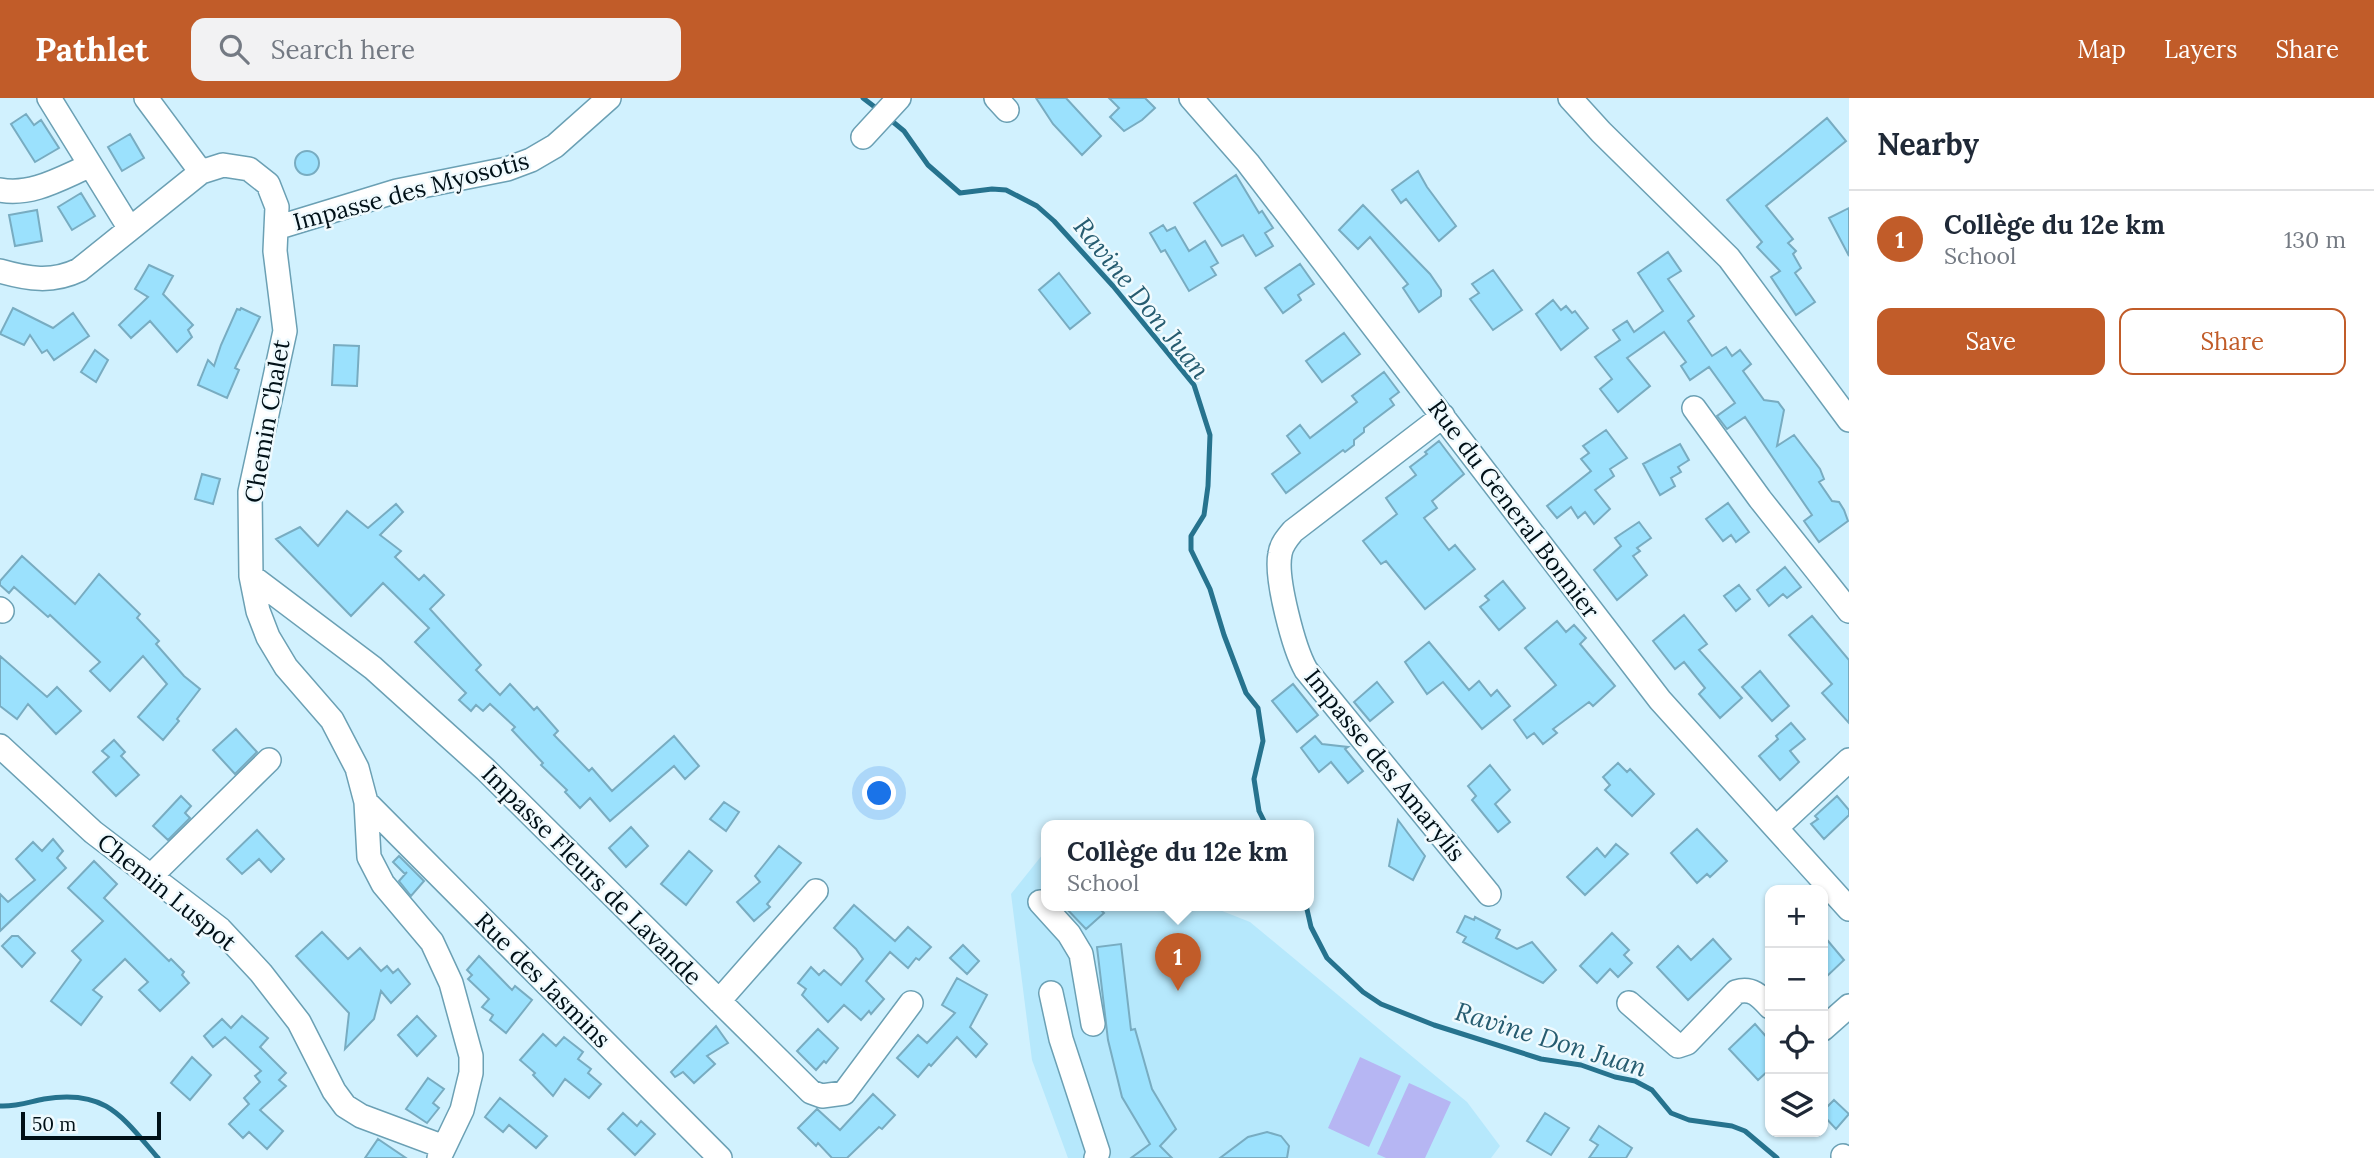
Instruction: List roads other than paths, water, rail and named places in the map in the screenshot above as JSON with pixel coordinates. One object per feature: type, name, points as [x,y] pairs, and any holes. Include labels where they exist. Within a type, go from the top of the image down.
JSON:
[{"type":"street","points":[[49,98],[130,229]]},
{"type":"street","points":[[0,271],[31,279],[49,279],[79,270],[201,172],[146,98]]},
{"type":"street","name":"Impasse des Myosotis","points":[[276,228],[397,191],[507,169],[531,160],[555,146],[609,98]]},
{"type":"street","name":"Rue du General Bonnier","points":[[1191,98],[1257,174],[1660,700],[1849,909]]},
{"type":"street","points":[[1570,98],[1729,258],[1849,420]]},
{"type":"street","points":[[868,131],[895,102]]},
{"type":"street","name":"Chemin Chalet","points":[[201,172],[223,165],[249,169],[268,184],[277,207],[275,251],[285,331],[250,492],[251,576],[258,611],[268,637],[286,667],[332,720],[357,768],[366,802],[369,857],[383,884],[432,942],[451,984],[471,1056],[471,1073],[462,1110],[442,1153]]},
{"type":"street","points":[[0,190],[35,189],[89,166]]},
{"type":"street","points":[[1695,408],[1760,499],[1849,611]]},
{"type":"street","name":"Impasse des Amarylis","points":[[1443,416],[1293,531],[1282,545],[1279,564],[1292,638],[1306,670],[1489,894]]},
{"type":"street","name":"Impasse Fleurs de Lavande","points":[[251,576],[373,668],[486,770],[811,1092],[822,1096],[844,1093],[911,1003]]},
{"type":"street","name":"Chemin Luspot","points":[[0,746],[93,832],[220,929],[261,973],[299,1022],[334,1091],[345,1106],[442,1153]]},
{"type":"street","points":[[151,876],[269,760]]},
{"type":"street","points":[[1776,828],[1849,760]]},
{"type":"street","name":"Rue des Jasmins","points":[[366,802],[720,1158]]},
{"type":"street","points":[[719,1001],[817,891]]},
{"type":"street","points":[[1048,911],[1069,934],[1081,954],[1092,1014],[1053,1003],[1061,1039],[1098,1152],[1096,1158]]},
{"type":"street","points":[[1629,1003],[1678,1046],[1687,1043],[1736,992],[1744,989],[1758,993],[1765,1001]]},
{"type":"street","points":[[1828,1025],[1849,1006]]},
{"type":"waterway","name":"Ravine Don Juan","points":[[863,98],[880,111]]},
{"type":"waterway","name":"Ravine Don Juan","points":[[887,117],[904,131],[928,165],[960,193],[1006,190],[1037,206],[1113,286],[1194,385],[1210,435],[1204,515],[1191,536],[1191,550],[1210,589],[1246,693],[1258,708],[1263,741],[1254,779],[1259,811],[1264,820]]},
{"type":"waterway","name":"Ravine Don Juan","points":[[1307,911],[1311,927],[1327,958],[1363,992],[1381,1004],[1434,1025],[1541,1059],[1581,1065],[1635,1081],[1652,1090],[1671,1113],[1689,1120],[1732,1126],[1745,1131],[1777,1158]]},
{"type":"waterway","points":[[0,1106],[65,1097],[97,1102],[122,1118],[158,1158]]},
{"type":"place","name":"Collège du 12e km","points":[[1178,991]]}]
